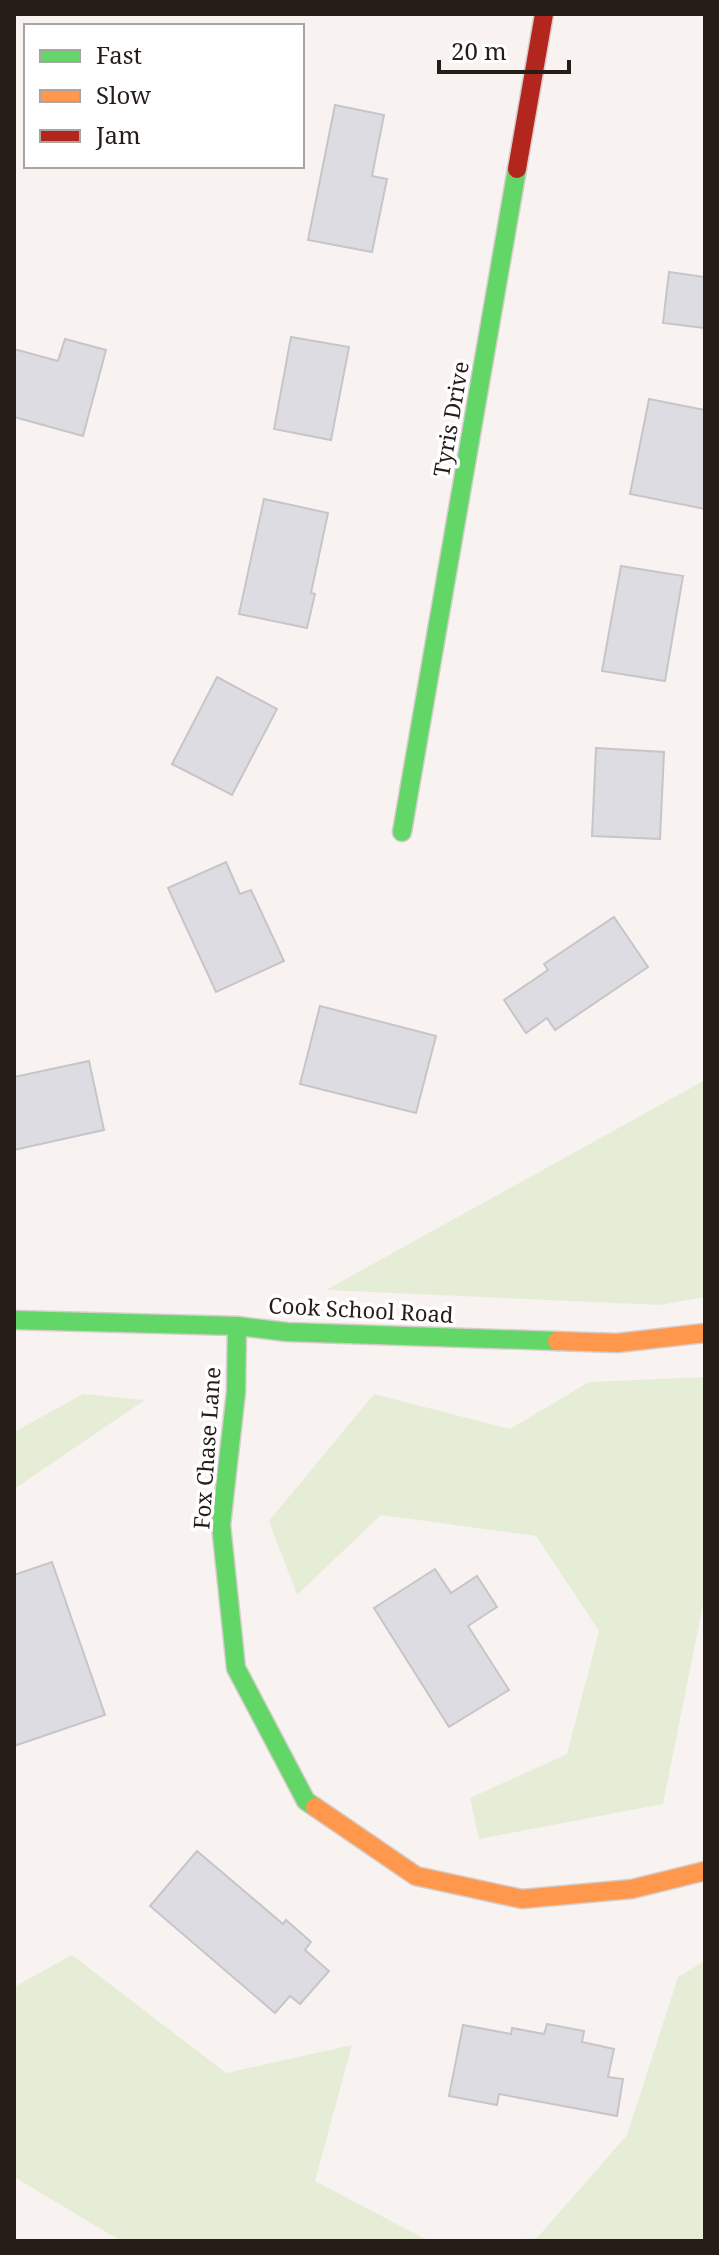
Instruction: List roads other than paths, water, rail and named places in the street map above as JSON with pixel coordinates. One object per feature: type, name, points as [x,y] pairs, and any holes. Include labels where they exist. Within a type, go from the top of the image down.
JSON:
[{"type":"street","name":"Tyris Drive","points":[[402,832],[544,14]]},
{"type":"street","name":"Cook School Road","points":[[14,1320],[237,1326],[287,1332],[617,1343],[705,1333]]},
{"type":"street","name":"Fox Chase Lane","points":[[237,1326],[236,1392],[221,1525],[236,1668],[306,1801],[416,1876],[522,1899],[632,1889],[705,1871]]}]
